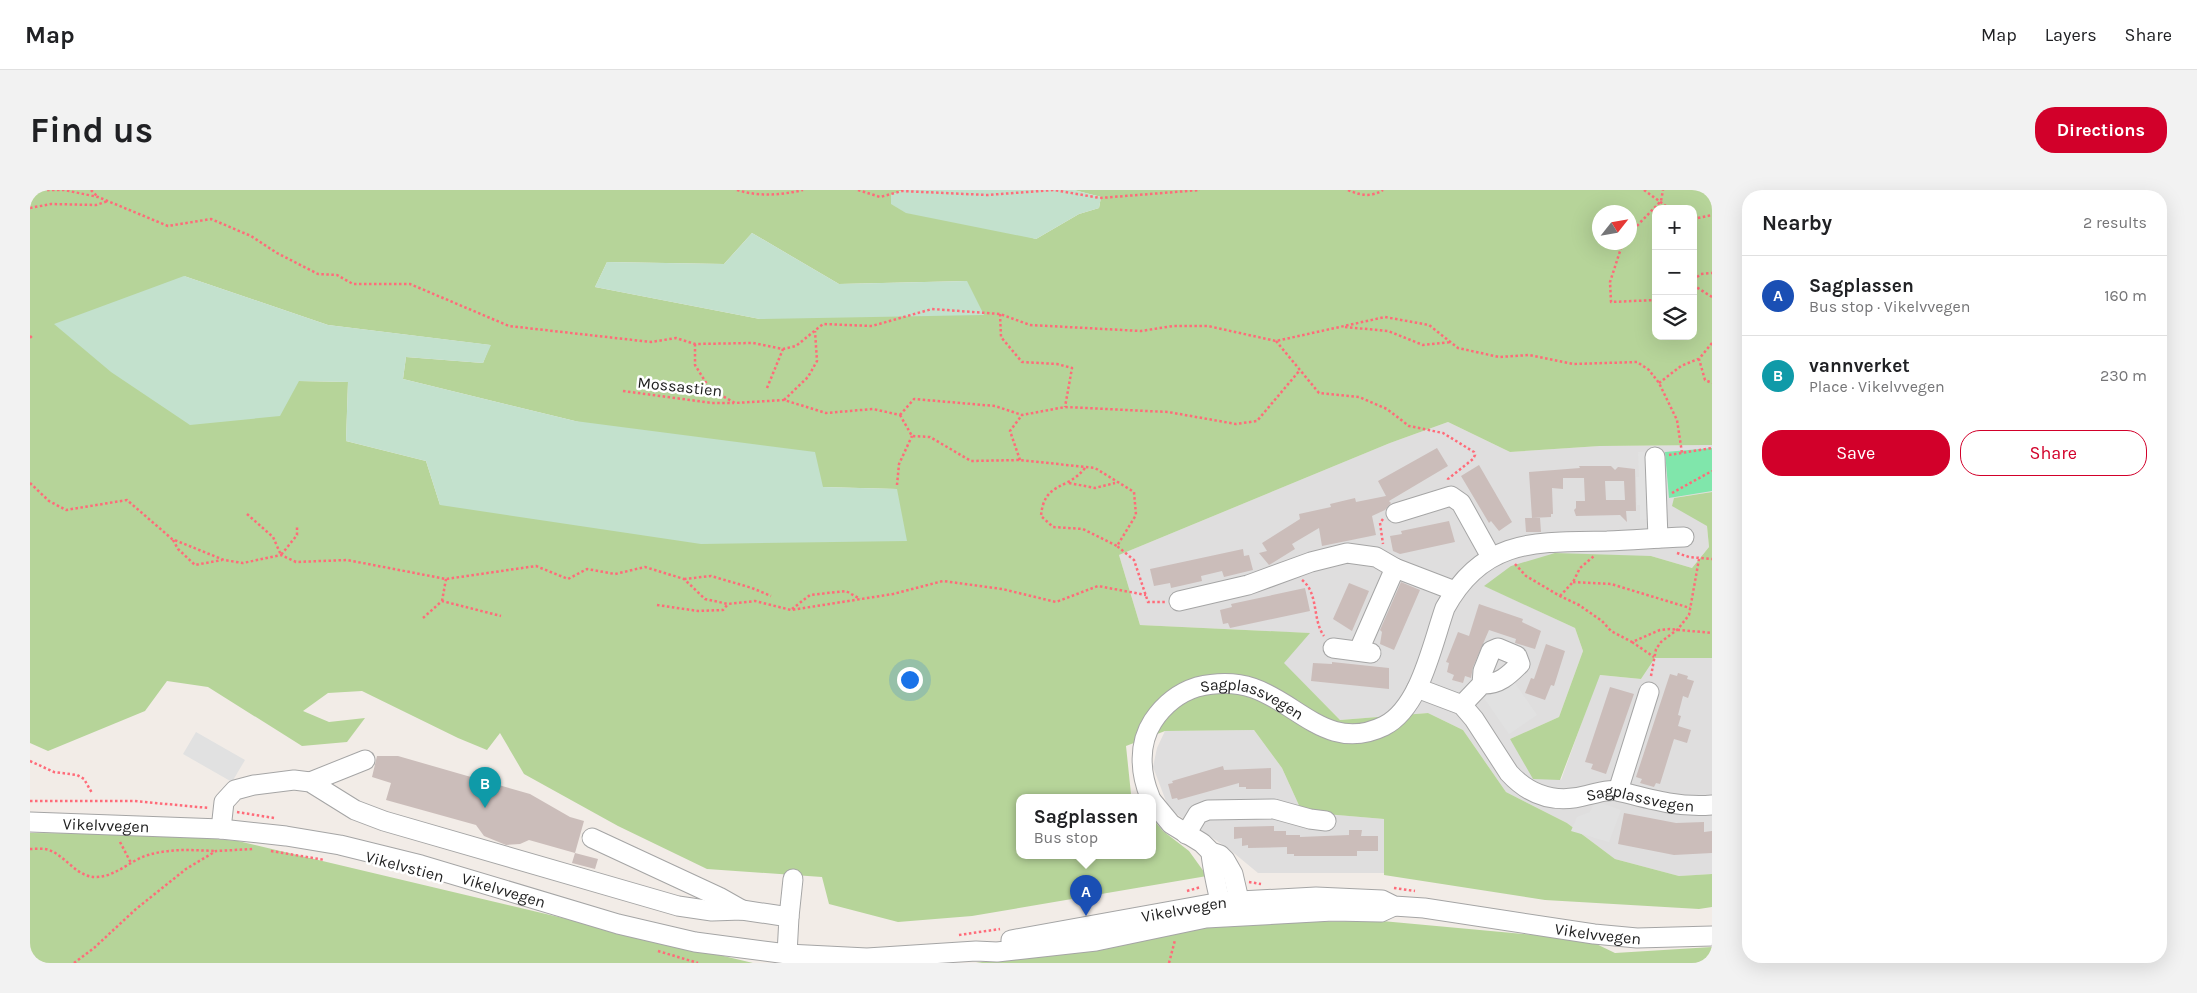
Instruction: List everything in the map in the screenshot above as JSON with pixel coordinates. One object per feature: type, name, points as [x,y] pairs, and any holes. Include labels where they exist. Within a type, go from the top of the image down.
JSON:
[{"type":"street","points":[[1656,458],[1658,538]]},
{"type":"street","points":[[1396,513],[1451,496],[1461,504],[1491,557]]},
{"type":"street","name":"Sagplassvegen","points":[[1149,794],[1142,771],[1142,749],[1147,734],[1157,715],[1166,705],[1192,689],[1219,684],[1254,688],[1322,728],[1341,733],[1375,730],[1394,720],[1404,710],[1417,688],[1444,608],[1471,572],[1491,557],[1514,547],[1548,542],[1658,538],[1679,545]]},
{"type":"street","points":[[1179,601],[1248,586],[1311,562],[1347,553],[1368,554],[1455,592]]},
{"type":"street","points":[[1333,648],[1365,652],[1391,565]]},
{"type":"street","points":[[1417,688],[1462,705],[1482,684]]},
{"type":"street","points":[[1618,791],[1649,692]]},
{"type":"street","name":"Sagplassvegen","points":[[1462,705],[1474,719],[1494,751],[1516,780],[1539,796],[1580,805],[1602,791],[1618,791],[1670,804],[1712,805]]},
{"type":"street","points":[[310,782],[365,760]]},
{"type":"street","points":[[221,829],[224,802],[235,790],[272,782],[294,780],[310,782],[355,810],[384,821],[678,906],[712,911],[742,910],[789,917]]},
{"type":"street","points":[[1156,806],[1171,824],[1202,843],[1211,852],[1220,855],[1230,867],[1231,906]]},
{"type":"street","points":[[1186,834],[1198,814],[1208,810],[1274,809],[1310,820],[1326,821]]},
{"type":"street","name":"Vikelvvegen","points":[[30,822],[221,829],[286,836],[340,845],[421,865],[627,926],[695,942],[787,954],[875,958],[976,951],[997,952],[1063,946],[1096,941],[1182,922],[1231,906]]},
{"type":"street","points":[[592,838],[719,897],[742,910]]},
{"type":"street","points":[[787,954],[793,879]]},
{"type":"street","name":"Vikelvvegen","points":[[976,951],[996,943],[1231,906],[1381,912],[1394,906],[1424,908],[1594,934],[1637,938],[1712,936]]},
{"type":"path","points":[[47,190],[64,190],[98,197],[168,226],[211,219],[251,236],[277,253],[318,274],[337,276],[353,284],[410,284],[509,326],[651,342],[676,338],[695,344],[753,343],[783,349],[796,346],[823,324],[872,326],[932,309],[1000,314],[1030,325],[1140,331],[1173,326],[1208,326],[1276,341],[1385,317],[1429,325],[1458,348],[1499,357],[1528,355],[1573,364],[1636,362],[1649,370],[1659,383],[1677,420],[1682,453]]},
{"type":"path","points":[[91,190],[98,197]]},
{"type":"path","points":[[737,190],[776,196],[803,190]]},
{"type":"path","points":[[858,190],[880,197],[902,191],[986,195],[1053,190],[1100,198],[1200,190]]},
{"type":"path","points":[[1348,190],[1362,196],[1378,194],[1383,190]]},
{"type":"path","points":[[1644,190],[1666,205]]},
{"type":"path","points":[[1637,226],[1661,201],[1663,190]]},
{"type":"path","points":[[30,208],[51,204],[96,205],[108,201]]},
{"type":"path","points":[[1697,218],[1712,215]]},
{"type":"path","points":[[1620,250],[1610,282],[1611,302],[1652,300]]},
{"type":"path","points":[[1697,277],[1700,274],[1712,273]]},
{"type":"path","points":[[1697,288],[1712,297]]},
{"type":"path","points":[[1000,314],[1001,337],[1022,362],[1057,364],[1072,368],[1065,407]]},
{"type":"path","points":[[1341,326],[1388,331],[1423,345],[1451,342]]},
{"type":"path","points":[[784,400],[808,377],[817,361],[815,331]]},
{"type":"path","points":[[1276,341],[1319,393],[1359,397],[1387,409],[1410,426],[1443,433],[1474,452],[1473,459],[1448,479],[1451,496]]},
{"type":"path","points":[[1659,383],[1681,366],[1699,359],[1712,343]]},
{"type":"path","points":[[695,344],[695,365],[710,389],[735,402]]},
{"type":"path","points":[[767,388],[783,349]]},
{"type":"path","points":[[1699,359],[1705,380],[1712,384]]},
{"type":"path","points":[[912,436],[900,415],[914,399],[995,406],[1022,415],[1065,407],[1168,412],[1236,424],[1257,420],[1300,370]]},
{"type":"path","name":"Mossastien","points":[[623,391],[712,403],[784,400],[826,413],[872,409],[900,415]]},
{"type":"path","points":[[1020,460],[1010,431],[1022,415]]},
{"type":"path","points":[[912,436],[930,438],[971,461],[1020,460],[1095,468],[1116,483],[1134,492],[1136,515],[1117,546]]},
{"type":"path","points":[[897,485],[899,464],[912,436]]},
{"type":"path","points":[[1656,458],[1712,448]]},
{"type":"path","points":[[1084,468],[1078,476],[1049,492],[1042,504],[1041,516],[1053,527],[1083,529],[1117,546],[1134,560],[1148,602],[1179,601]]},
{"type":"path","points":[[1657,508],[1668,496],[1712,470]]},
{"type":"path","points":[[1068,482],[1096,488],[1116,483]]},
{"type":"path","points":[[30,483],[49,501],[66,510],[127,500],[172,539],[178,549],[195,565],[224,560]]},
{"type":"path","points":[[1391,565],[1380,523],[1384,518],[1396,513]]},
{"type":"path","points":[[247,514],[273,537],[282,555],[296,562],[347,560],[446,579],[536,566],[568,580],[587,569],[615,574],[645,567],[684,579],[711,576],[752,588],[771,596]]},
{"type":"path","points":[[172,539],[224,560],[243,563],[282,555],[297,535],[297,527]]},
{"type":"path","points":[[1679,545],[1700,558],[1712,559]]},
{"type":"path","points":[[1560,596],[1573,582],[1580,568],[1596,554]]},
{"type":"path","points":[[1514,558],[1514,564],[1526,576],[1579,605],[1611,631],[1654,657]]},
{"type":"path","points":[[1649,692],[1654,657],[1661,642],[1678,629],[1689,615],[1700,558]]},
{"type":"path","points":[[1289,571],[1311,588],[1319,629],[1333,648]]},
{"type":"path","points":[[423,618],[442,601],[446,579]]},
{"type":"path","points":[[684,579],[705,598],[728,604],[755,601],[791,610],[893,594],[943,581],[1002,589],[1056,602],[1098,586],[1146,595]]},
{"type":"path","points":[[1573,582],[1611,584],[1690,608]]},
{"type":"path","points":[[791,610],[810,595],[846,591],[860,599]]},
{"type":"path","points":[[442,601],[500,616]]},
{"type":"path","points":[[657,605],[698,612],[723,610],[728,604]]},
{"type":"path","points":[[1632,642],[1660,630],[1678,629],[1712,633]]},
{"type":"path","points":[[30,761],[54,772],[77,775],[84,779],[92,793]]},
{"type":"path","points":[[120,842],[131,863]]},
{"type":"path","points":[[30,849],[50,850],[80,873],[94,877],[114,872],[145,857],[174,850],[216,851],[253,849]]},
{"type":"path","points":[[263,850],[331,861]]},
{"type":"path","points":[[74,963],[94,948],[136,908],[179,875],[216,851]]},
{"type":"path","points":[[1169,963],[1182,922]]},
{"type":"path","points":[[652,949],[698,963]]},
{"type":"shaded area","points":[[1448,422],[1510,452],[1600,446],[1712,445],[1712,492],[1675,498],[1707,525],[1709,547],[1692,568],[1651,556],[1485,586],[1575,628],[1583,651],[1559,717],[1510,739],[1561,780],[1599,675],[1641,679],[1655,658],[1712,658],[1712,874],[1679,876],[1615,859],[1567,823],[1506,792],[1463,730],[1428,713],[1340,720],[1283,663],[1309,633],[1140,625],[1119,555],[1390,443]]},
{"type":"shaded area","points":[[1662,451],[1652,519],[1640,520],[1640,505],[1637,505],[1636,477],[1639,477],[1638,452]]},
{"type":"shaded area","points":[[1512,679],[1537,715],[1509,734],[1484,698]]},
{"type":"shaded area","points":[[1254,730],[1282,768],[1302,812],[1384,819],[1385,873],[1258,873],[1229,849],[1169,809],[1153,767],[1157,748],[1165,731]]},
{"type":"shaded area","points":[[196,732],[245,760],[232,782],[183,754]]},
{"type":"shaded area","points":[[1595,801],[1621,810],[1609,842],[1571,831],[1577,817],[1590,812]]},
{"type":"green space","points":[[30,190],[903,190],[891,195],[1036,239],[1079,214],[1099,208],[1101,197],[1074,190],[1712,190],[1712,445],[1600,446],[1510,452],[1448,422],[1390,443],[1119,555],[1140,625],[1310,633],[1284,663],[1340,720],[1428,713],[1463,730],[1506,792],[1567,823],[1615,859],[1679,876],[1712,874],[1712,907],[1699,909],[1545,900],[1384,875],[1384,819],[1302,812],[1282,768],[1254,730],[1165,731],[1126,746],[1131,794],[1016,794],[1016,859],[1156,859],[1156,823],[1163,831],[1189,851],[1207,876],[972,916],[898,922],[829,904],[822,877],[707,869],[618,826],[524,774],[500,733],[487,750],[458,738],[362,691],[328,693],[303,711],[329,722],[365,718],[347,742],[302,746],[208,687],[167,681],[145,711],[48,751],[30,743]],"holes":[[[752,233],[839,284],[967,281],[760,319],[595,287],[607,262],[724,264]],[[184,276],[328,325],[490,345],[483,363],[406,357],[403,379],[575,421],[823,487],[897,489],[440,505],[426,461],[346,441],[348,382],[299,381]]]},
{"type":"green space","points":[[903,190],[1074,190],[1101,197],[1099,208],[1079,214],[1036,239],[906,213],[891,204],[891,195]]},
{"type":"green space","points":[[752,233],[839,284],[967,281],[984,315],[760,319],[595,287],[607,262],[724,264]]},
{"type":"green space","points":[[184,276],[328,325],[491,345],[483,363],[406,357],[403,379],[575,421],[815,452],[823,487],[897,489],[907,541],[701,544],[440,505],[426,461],[346,441],[348,382],[299,381],[280,416],[190,425],[111,372],[54,324]]},
{"type":"green space","points":[[1712,448],[1712,491],[1669,498],[1665,452]]},
{"type":"green space","points":[[1712,492],[1712,658],[1655,658],[1641,679],[1600,675],[1560,780],[1533,779],[1510,739],[1559,717],[1583,651],[1575,628],[1484,586],[1511,566],[1555,553],[1651,556],[1692,568],[1709,547],[1707,526],[1672,506],[1674,498]]},
{"type":"green space","points":[[30,833],[161,834],[238,841],[753,963],[30,963]]},
{"type":"green space","points":[[1382,921],[1588,940],[1615,953],[1712,947],[1712,963],[976,963],[1184,930],[1274,922]]},
{"type":"building","points":[[1437,448],[1448,466],[1389,501],[1391,503],[1385,510],[1372,516],[1376,535],[1322,546],[1319,528],[1292,544],[1295,549],[1269,565],[1259,553],[1267,551],[1262,543],[1300,519],[1299,514],[1331,507],[1330,504],[1355,498],[1356,502],[1386,496],[1378,481]]},
{"type":"building","points":[[1479,465],[1512,522],[1499,531],[1491,521],[1489,523],[1461,476]]},
{"type":"building","points":[[1579,466],[1611,466],[1615,470],[1618,467],[1635,469],[1636,511],[1626,511],[1627,522],[1620,515],[1576,516],[1574,510],[1576,508],[1576,501],[1585,501],[1584,478],[1563,478],[1563,489],[1552,488],[1553,514],[1551,514],[1551,517],[1532,518],[1529,472],[1580,468]],"holes":[[[1605,481],[1624,481],[1625,500],[1606,500]]]},
{"type":"building","points":[[1525,518],[1540,518],[1541,532],[1526,532]]},
{"type":"building","points":[[1449,521],[1455,542],[1400,554],[1393,551],[1390,536],[1402,534],[1401,531]]},
{"type":"building","points":[[1243,549],[1244,556],[1249,555],[1253,570],[1224,577],[1222,571],[1201,576],[1202,581],[1171,588],[1170,583],[1154,586],[1150,569]]},
{"type":"building","points":[[1401,582],[1420,590],[1394,650],[1380,644],[1382,632],[1380,630]]},
{"type":"building","points":[[1349,583],[1369,591],[1352,631],[1333,619]]},
{"type":"building","points":[[1305,588],[1310,611],[1230,628],[1228,623],[1223,624],[1220,610],[1232,607],[1231,604]]},
{"type":"building","points":[[1479,604],[1523,619],[1522,622],[1541,631],[1535,649],[1515,643],[1516,639],[1489,630],[1473,667],[1471,678],[1465,676],[1463,683],[1452,680],[1454,675],[1447,672],[1449,663],[1446,662],[1458,632],[1469,636]]},
{"type":"building","points":[[1546,644],[1565,651],[1554,686],[1551,685],[1545,700],[1525,693],[1531,678],[1534,679]]},
{"type":"building","points":[[1332,662],[1389,668],[1389,689],[1311,681],[1313,663],[1332,664]]},
{"type":"building","points":[[1678,673],[1688,676],[1687,679],[1694,681],[1688,698],[1683,696],[1678,715],[1681,716],[1678,726],[1691,730],[1687,743],[1674,739],[1660,784],[1656,783],[1654,787],[1640,783],[1642,779],[1636,777],[1670,674],[1677,676]]},
{"type":"building","points":[[1610,687],[1634,694],[1606,774],[1591,769],[1593,764],[1585,762]]},
{"type":"building","points":[[377,756],[398,756],[530,794],[570,817],[584,821],[575,853],[529,840],[520,844],[506,845],[484,836],[476,825],[386,800],[391,783],[372,777]]},
{"type":"building","points":[[1223,766],[1224,770],[1271,768],[1271,789],[1246,789],[1246,787],[1239,787],[1239,783],[1178,800],[1177,798],[1172,799],[1168,784],[1173,783],[1172,781]]},
{"type":"building","points":[[1624,813],[1676,823],[1704,822],[1704,832],[1712,831],[1712,853],[1674,855],[1618,844]]},
{"type":"building","points":[[1274,826],[1274,831],[1286,831],[1286,835],[1300,835],[1300,837],[1349,835],[1349,830],[1362,830],[1361,836],[1378,836],[1378,851],[1357,851],[1357,856],[1294,856],[1294,854],[1287,854],[1287,847],[1248,848],[1248,845],[1242,846],[1242,838],[1234,839],[1234,827]]},
{"type":"building","points":[[575,853],[598,859],[595,869],[572,863]]},
{"type":"place","name":"vannverket","points":[[485,808]]},
{"type":"place","name":"Sagplassen","points":[[1086,916]]}]
